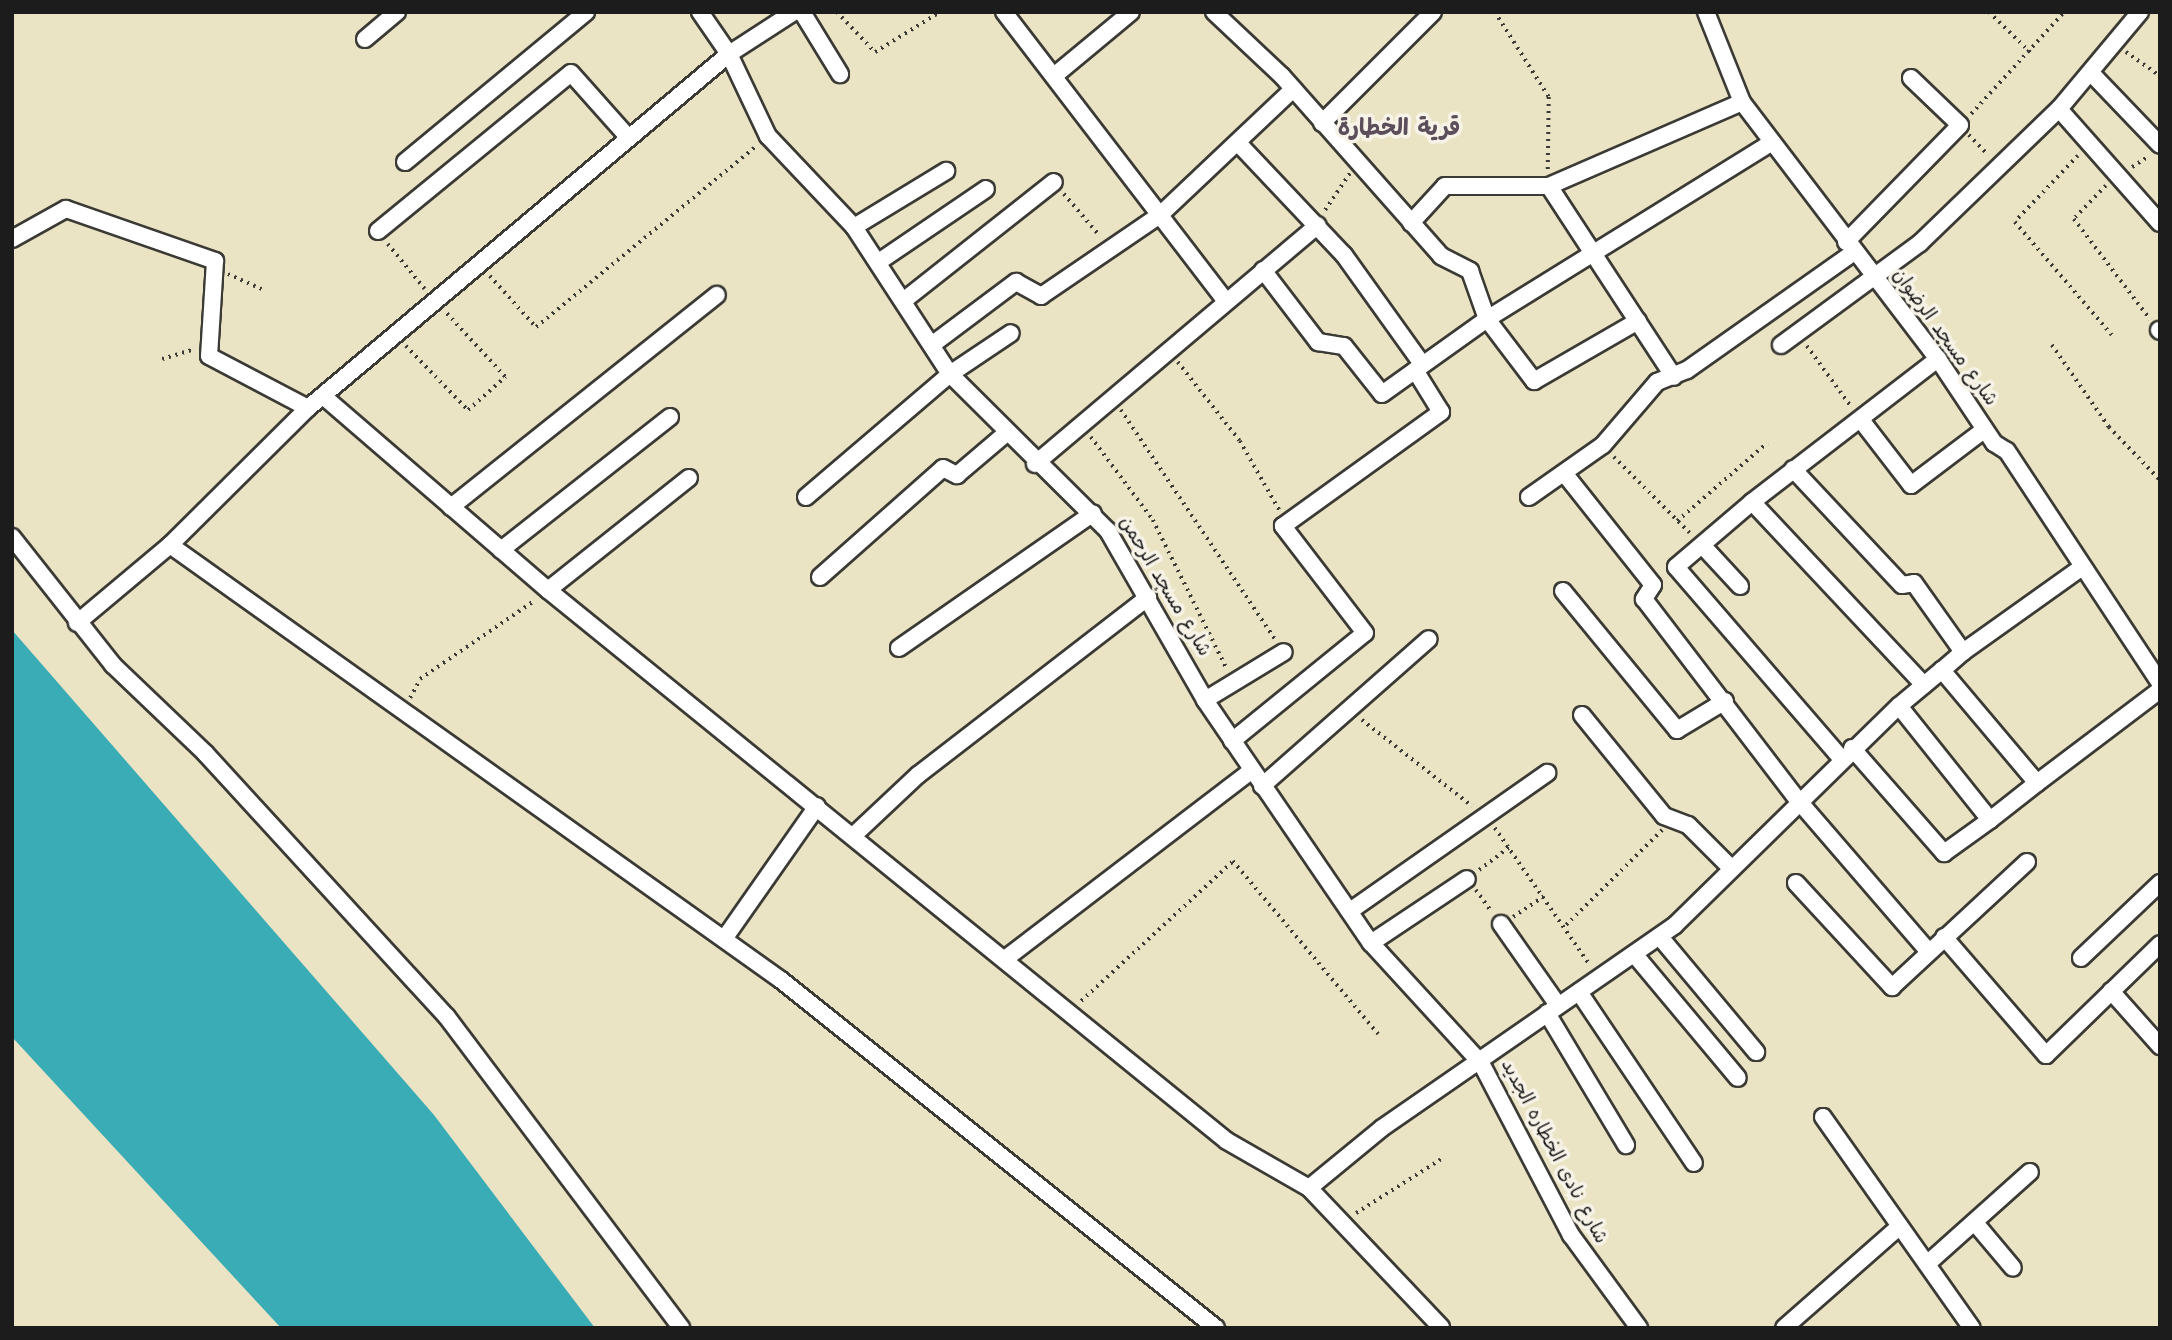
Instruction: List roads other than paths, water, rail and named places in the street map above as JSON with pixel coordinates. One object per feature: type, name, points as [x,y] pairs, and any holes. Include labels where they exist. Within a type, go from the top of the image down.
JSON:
[{"type":"street","points":[[365,39],[397,12]]},
{"type":"street","points":[[405,162],[586,12]]},
{"type":"street","name":"شارع مسجد الرحمن","points":[[700,12],[729,54],[768,136],[855,227],[907,298],[950,374],[1004,435],[1093,513],[1148,597],[1205,699],[1232,741],[1371,943],[1481,1063]]},
{"type":"street","points":[[77,623],[170,545],[308,408],[729,54],[794,12]]},
{"type":"street","points":[[802,12],[840,74]]},
{"type":"street","points":[[1004,12],[1226,301]]},
{"type":"street","points":[[1054,76],[1131,12]]},
{"type":"street","points":[[1214,12],[1293,89],[1441,256],[1470,271],[1487,319],[1536,382],[1638,321]]},
{"type":"street","points":[[1322,124],[1433,12]]},
{"type":"street","name":"شارع مسجد الرضوان","points":[[1706,12],[1742,102],[1938,359],[1984,430],[2007,451],[2158,680]]},
{"type":"street","points":[[1781,345],[1877,280],[2059,109],[2092,74],[2140,12]]},
{"type":"street","points":[[378,231],[571,73],[629,138]]},
{"type":"street","points":[[2092,74],[2160,147]]},
{"type":"street","points":[[1529,497],[1603,446],[1657,382],[1674,377],[1850,247],[1960,125],[1912,78]]},
{"type":"street","points":[[933,344],[1016,282],[1041,296],[1161,214],[1239,144],[1293,89]]},
{"type":"street","points":[[1411,223],[1449,185],[1504,191],[1549,186],[1742,102]]},
{"type":"street","points":[[2059,109],[2160,223]]},
{"type":"street","points":[[1263,270],[1318,342],[1344,346],[1379,394],[1487,319],[1772,142]]},
{"type":"street","points":[[1232,741],[1365,631],[1283,528],[1286,522],[1441,412],[1418,367],[1318,225],[1239,144]]},
{"type":"street","points":[[855,227],[946,171]]},
{"type":"street","points":[[907,298],[1054,182]]},
{"type":"street","points":[[1549,186],[1596,252],[1674,377]]},
{"type":"street","points":[[880,261],[986,189]]},
{"type":"street","points":[[12,239],[71,210],[215,261],[219,274],[207,345],[212,360],[308,408]]},
{"type":"street","points":[[1035,464],[1318,225]]},
{"type":"street","points":[[451,507],[717,295]]},
{"type":"street","points":[[806,496],[950,374],[1011,333]]},
{"type":"street","points":[[1929,952],[1797,799],[1725,701],[1644,599],[1653,585],[1752,502],[1938,359]]},
{"type":"street","points":[[323,396],[548,590],[855,835],[1227,1141],[1309,1188],[1345,1220],[1441,1327]]},
{"type":"street","points":[[501,550],[670,417]]},
{"type":"street","points":[[1861,420],[1911,485],[1984,430]]},
{"type":"street","points":[[820,577],[943,468],[957,475],[1004,435]]},
{"type":"street","points":[[1793,469],[1902,585],[1914,583],[1963,653]]},
{"type":"street","points":[[1564,473],[1653,585]]},
{"type":"street","points":[[548,590],[689,478]]},
{"type":"street","points":[[1752,502],[1924,685]]},
{"type":"street","points":[[899,648],[1093,513]]},
{"type":"street","points":[[12,537],[77,623],[384,944],[681,1328]]},
{"type":"street","points":[[170,545],[724,939],[1216,1328]]},
{"type":"street","points":[[1702,545],[1740,586]]},
{"type":"street","points":[[1676,567],[1847,753],[1944,853],[2037,783],[2158,680]]},
{"type":"street","points":[[1309,1188],[1382,1128],[1481,1063],[1553,1009],[1660,937],[1797,799],[1899,706],[1963,653],[2082,567]]},
{"type":"street","points":[[1563,591],[1677,730],[1725,701]]},
{"type":"street","points":[[855,835],[935,760],[1148,597]]},
{"type":"street","points":[[1262,786],[1429,639]]},
{"type":"street","points":[[1205,699],[1284,652]]},
{"type":"street","points":[[1942,670],[2037,783]]},
{"type":"street","points":[[1899,706],[1990,820]]},
{"type":"street","points":[[1582,715],[1672,820],[1688,825],[1729,866]]},
{"type":"street","points":[[1005,959],[1252,770]]},
{"type":"street","points":[[1350,911],[1489,819],[1547,773]]},
{"type":"street","points":[[724,939],[817,806]]},
{"type":"street","points":[[1796,883],[1889,985],[2027,862]]},
{"type":"street","points":[[1371,943],[1467,878]]},
{"type":"street","points":[[2081,958],[2160,883]]},
{"type":"street","points":[[1501,924],[1553,1009],[1626,1145]]},
{"type":"street","points":[[1660,937],[1756,1052]]},
{"type":"street","points":[[1944,937],[2042,1054],[2160,944]]},
{"type":"street","points":[[1635,955],[1738,1078]]},
{"type":"street","points":[[2111,991],[2160,1046]]},
{"type":"street","points":[[1579,992],[1693,1163]]},
{"type":"street","name":"شارع نادى الخطاره الجديد","points":[[1481,1063],[1571,1235],[1639,1328]]},
{"type":"street","points":[[1822,1117],[1972,1328]]},
{"type":"street","points":[[1927,1264],[1976,1224],[2030,1172]]},
{"type":"street","points":[[1976,1224],[2013,1268]]},
{"type":"street","points":[[1784,1328],[1900,1226]]},
{"type":"water","points":[[12,630],[434,1115],[595,1328],[281,1328],[12,1037]]},
{"type":"district","name":"قرية الخطارة","points":[[1399,129]]}]
